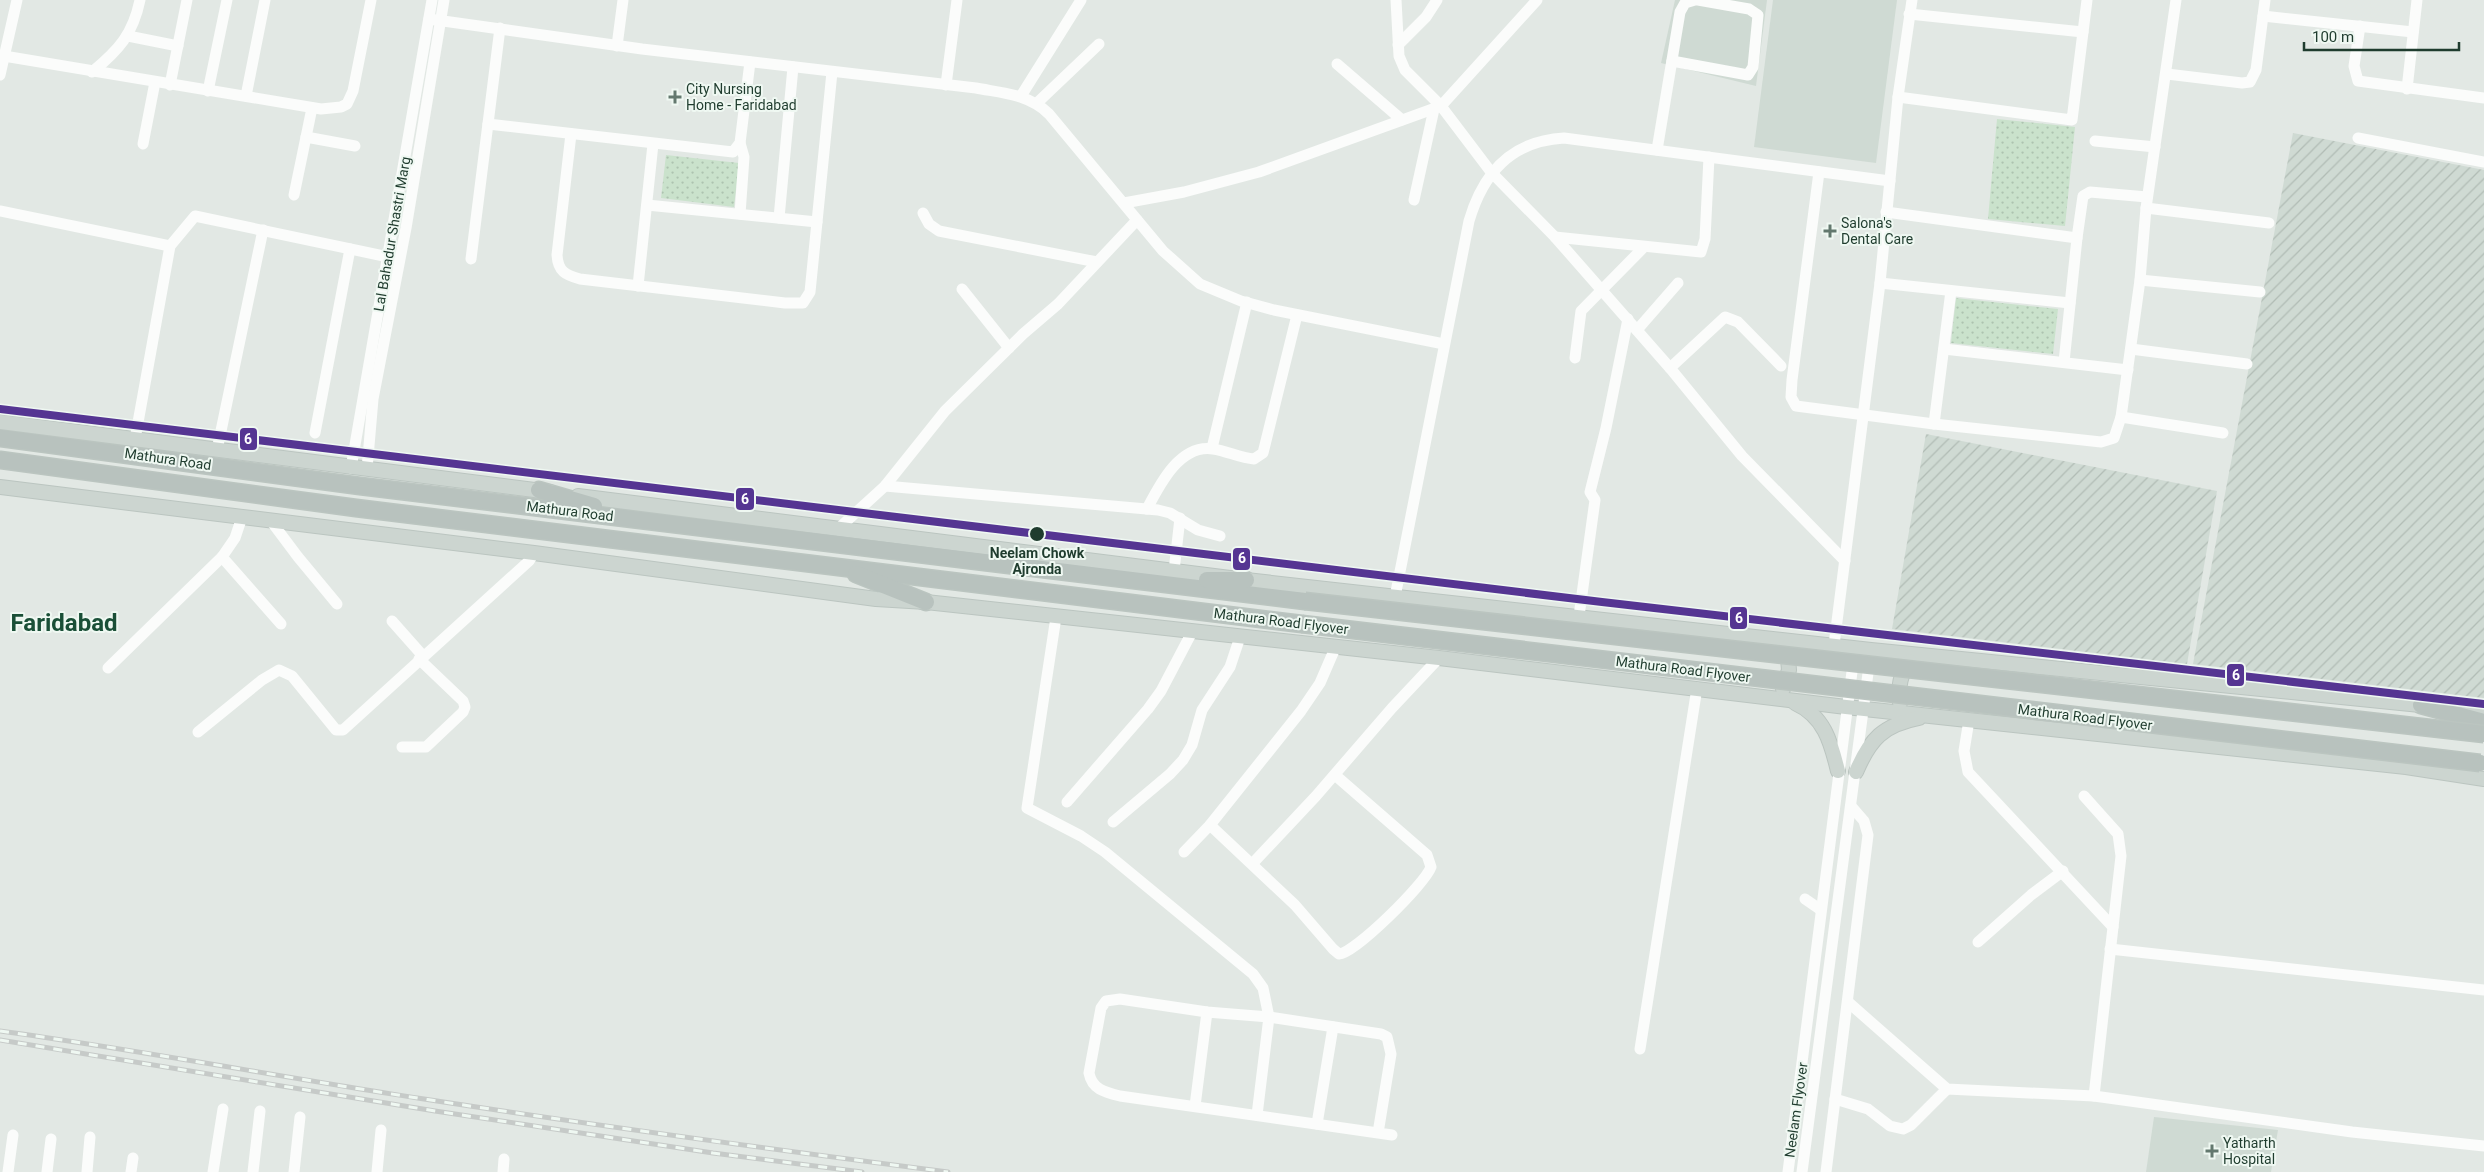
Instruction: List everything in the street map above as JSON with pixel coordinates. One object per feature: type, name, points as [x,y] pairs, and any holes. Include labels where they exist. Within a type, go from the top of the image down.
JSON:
[{"type":"highway","name":"Mathura Road","points":[[0,438],[360,486],[1140,580]]},
{"type":"highway","name":"Mathura Road","points":[[0,460],[356,508],[882,572]]},
{"type":"highway","points":[[539,490],[645,520]]},
{"type":"highway","points":[[842,568],[926,602]]},
{"type":"highway","name":"Mathura Road Flyover","points":[[882,572],[1302,624],[2482,764]]},
{"type":"highway","points":[[1140,580],[1246,580]]},
{"type":"highway","name":"Mathura Road Flyover","points":[[1140,580],[1305,601],[2484,734]]},
{"type":"highway","points":[[2421,706],[2484,722]]},
{"type":"main road","points":[[0,422],[1246,580],[1871,650],[2484,712]]},
{"type":"main road","points":[[0,487],[534,553],[876,599],[926,602],[1336,646],[1846,707],[2406,767],[2484,779]]},
{"type":"main road","points":[[1779,640],[1787,647],[1789,670],[1785,686],[1779,698]]},
{"type":"main road","points":[[1909,713],[1900,704],[1898,689],[1901,675],[1916,654]]},
{"type":"main road","points":[[1779,698],[1804,708],[1821,723],[1832,745],[1838,771]]},
{"type":"main road","points":[[1856,772],[1866,750],[1880,732],[1902,721],[1929,715]]},
{"type":"street","points":[[0,74],[16,0]]},
{"type":"street","points":[[92,72],[117,50],[128,36],[136,20],[140,0]]},
{"type":"street","points":[[170,85],[187,0]]},
{"type":"street","points":[[208,91],[227,0]]},
{"type":"street","points":[[246,96],[265,0]]},
{"type":"street","points":[[4,56],[170,85],[312,108],[330,109],[347,104],[353,91],[371,0]]},
{"type":"street","points":[[432,0],[435,20]]},
{"type":"street","points":[[367,469],[373,399],[394,258],[435,20],[444,0]]},
{"type":"street","points":[[617,46],[623,0]]},
{"type":"street","points":[[946,84],[957,0]]},
{"type":"street","points":[[1021,96],[1081,0]]},
{"type":"street","points":[[1396,0],[1398,44],[1402,66],[1491,172],[1555,237],[1600,291],[1637,330],[1742,456],[1844,561]]},
{"type":"street","points":[[1398,44],[1426,16],[1437,0]]},
{"type":"street","points":[[1124,203],[1184,192],[1259,172],[1438,107],[1537,0]]},
{"type":"street","points":[[1657,150],[1680,12],[1685,3],[1697,0],[1749,9],[1758,15],[1754,67],[1748,74],[1672,61]]},
{"type":"street","points":[[1834,645],[1880,283],[1898,97],[1912,0]]},
{"type":"street","points":[[1898,97],[2072,120],[2087,0]]},
{"type":"street","points":[[1818,172],[1791,397],[1796,406],[1863,416],[2101,442],[2114,438],[2121,417],[2131,349],[2147,203],[2176,0]]},
{"type":"street","points":[[2166,74],[2242,83],[2250,82],[2256,70],[2265,0]]},
{"type":"street","points":[[2407,89],[2417,0]]},
{"type":"street","points":[[1909,14],[2083,32]]},
{"type":"street","points":[[2263,16],[2413,32]]},
{"type":"street","points":[[435,20],[617,46],[946,84],[1021,96],[1036,103],[1049,114],[1174,263],[1200,284],[1247,302],[1297,315],[1444,344]]},
{"type":"street","points":[[2360,26],[2354,66],[2358,81],[2484,98]]},
{"type":"street","points":[[471,259],[500,28]]},
{"type":"street","points":[[128,36],[178,46]]},
{"type":"street","points":[[1036,103],[1099,44]]},
{"type":"street","points":[[488,124],[729,153],[738,148],[740,143],[750,62]]},
{"type":"street","points":[[1337,64],[1402,120]]},
{"type":"street","points":[[779,218],[792,67]]},
{"type":"street","points":[[571,134],[557,265],[568,276],[785,304],[803,303],[810,292],[832,72]]},
{"type":"street","points":[[143,144],[155,82]]},
{"type":"street","points":[[1414,200],[1438,107]]},
{"type":"street","points":[[294,195],[312,108]]},
{"type":"street","points":[[306,137],[355,146]]},
{"type":"street","points":[[1395,596],[1469,221],[1476,196],[1491,172],[1509,157],[1545,139],[1564,138],[1890,181]]},
{"type":"street","points":[[2358,138],[2484,162]]},
{"type":"street","points":[[2095,141],[2155,147]]},
{"type":"street","points":[[740,143],[744,157],[740,214]]},
{"type":"street","points":[[638,286],[653,144]]},
{"type":"street","points":[[1555,237],[1701,252],[1705,239],[1709,157]]},
{"type":"street","points":[[2064,362],[2076,238],[2082,200],[2086,194],[2269,223]]},
{"type":"street","points":[[647,205],[817,222]]},
{"type":"street","points":[[0,211],[170,246]]},
{"type":"street","points":[[1886,212],[2076,238]]},
{"type":"street","points":[[923,213],[929,224],[939,231],[1097,262]]},
{"type":"street","points":[[135,440],[170,246],[195,216],[394,258]]},
{"type":"street","points":[[839,528],[885,486],[934,424],[1009,348],[1058,304],[1136,220]]},
{"type":"street","points":[[217,450],[263,230]]},
{"type":"street","points":[[1575,358],[1580,311],[1644,247]]},
{"type":"street","points":[[316,433],[350,249]]},
{"type":"street","name":"Lal Bahadur Shastri Marg","points":[[351,468],[394,258]]},
{"type":"street","points":[[2140,280],[2260,292]]},
{"type":"street","points":[[1637,330],[1678,283]]},
{"type":"street","points":[[1880,283],[2070,303]]},
{"type":"street","points":[[962,289],[1009,348]]},
{"type":"street","points":[[1934,424],[1951,291]]},
{"type":"street","points":[[1212,448],[1247,302]]},
{"type":"street","points":[[1147,509],[1160,483],[1185,456],[1200,448],[1212,448],[1254,459],[1263,453],[1297,315]]},
{"type":"street","points":[[1670,368],[1725,317],[1738,322],[1781,366]]},
{"type":"street","points":[[1579,616],[1595,500],[1590,492],[1606,428],[1628,320]]},
{"type":"street","points":[[1944,348],[2128,370]]},
{"type":"street","points":[[2131,349],[2247,364]]},
{"type":"street","points":[[2121,417],[2223,433]]},
{"type":"street","points":[[885,486],[1147,509],[1170,513],[1198,530],[1220,536]]},
{"type":"street","points":[[108,668],[222,557],[235,538],[242,517]]},
{"type":"street","points":[[1174,571],[1180,518]]},
{"type":"street","points":[[271,520],[298,557],[337,604]]},
{"type":"street","points":[[198,732],[262,680],[280,670],[292,676],[336,730],[343,730],[529,561],[534,553]]},
{"type":"street","points":[[222,557],[281,624]]},
{"type":"street","points":[[1056,617],[1027,808],[1081,836],[1105,852],[1253,974],[1263,988],[1269,1017],[1257,1115]]},
{"type":"street","points":[[392,621],[421,658],[463,701],[465,707],[463,712],[426,747],[402,747]]},
{"type":"street","points":[[1066,802],[1148,709],[1161,691],[1192,632]]},
{"type":"street","points":[[1113,822],[1170,774],[1183,760],[1192,745],[1202,710],[1230,667],[1240,637]]},
{"type":"street","points":[[1184,852],[1210,825],[1302,711],[1320,682],[1336,646]]},
{"type":"street","name":"Neelam Flyover","points":[[1788,1172],[1846,707],[1856,648]]},
{"type":"street","name":"Neelam Flyover","points":[[1802,1172],[1865,709],[1871,650]]},
{"type":"street","points":[[1253,863],[1335,775],[1392,708],[1439,658]]},
{"type":"street","points":[[1640,1049],[1697,688]]},
{"type":"street","points":[[1969,720],[1964,751],[1968,772],[2063,871],[2113,927]]},
{"type":"street","points":[[1210,825],[1253,863],[1295,905],[1339,954],[1346,954],[1413,892],[1429,872],[1431,861],[1335,775]]},
{"type":"street","points":[[2084,796],[2112,827],[2120,841],[2121,856],[2094,1096]]},
{"type":"street","points":[[1826,1172],[1868,836],[1864,821],[1851,806]]},
{"type":"street","points":[[1978,942],[2031,895],[2063,871]]},
{"type":"street","points":[[1805,898],[1821,910]]},
{"type":"street","points":[[2110,950],[2484,990]]},
{"type":"street","points":[[1378,1133],[1391,1054],[1387,1037],[1381,1034],[1269,1017],[1207,1012],[1120,999],[1106,1001],[1101,1008],[1097,1020],[1089,1073],[1091,1082],[1097,1089],[1108,1093],[1195,1106],[1257,1115],[1317,1124],[1378,1133],[1392,1135]]},
{"type":"street","points":[[1848,1002],[1947,1089],[2094,1096],[2352,1132],[2484,1146]]},
{"type":"street","points":[[1195,1106],[1207,1012]]},
{"type":"street","points":[[1317,1124],[1333,1027]]},
{"type":"street","points":[[1835,1099],[1868,1108],[1890,1126],[1903,1129],[1911,1125],[1947,1089]]},
{"type":"street","points":[[213,1172],[223,1108]]},
{"type":"street","points":[[253,1172],[260,1111]]},
{"type":"street","points":[[294,1172],[300,1117]]},
{"type":"street","points":[[376,1172],[381,1130]]},
{"type":"street","points":[[8,1172],[13,1135]]},
{"type":"street","points":[[87,1172],[90,1137]]},
{"type":"street","points":[[47,1172],[51,1139]]},
{"type":"street","points":[[131,1172],[133,1158]]},
{"type":"street","points":[[503,1172],[504,1159]]},
{"type":"shaded area","points":[[1675,0],[1767,0],[1756,86],[1661,63]]},
{"type":"shaded area","points":[[1773,0],[1897,0],[1876,163],[1754,147]]},
{"type":"shaded area","points":[[2293,133],[2484,170],[2484,698],[2193,664]]},
{"type":"shaded area","points":[[1926,434],[2217,491],[2187,664],[1892,629]]},
{"type":"shaded area","name":"Yatharth Hospital","points":[[2154,1117],[2278,1130],[2271,1172],[2146,1172]]},
{"type":"green space","points":[[1997,119],[2075,127],[2065,226],[1988,219]]},
{"type":"green space","points":[[666,155],[739,163],[734,207],[661,198]]},
{"type":"green space","points":[[1956,298],[2058,309],[2053,354],[1951,343]]},
{"type":"railway","points":[[0,1031],[501,1111],[948,1172]]},
{"type":"railway","points":[[0,1040],[435,1111],[713,1153],[862,1172]]},
{"type":"transit line","name":"6","points":[[0,409],[1602,602],[2484,704]]},
{"type":"place","name":"City Nursing Home - Faridabad","points":[[675,97]]},
{"type":"place","name":"Salona's Dental Care","points":[[1830,231]]},
{"type":"place","name":"Neelam Chowk Ajronda","points":[[1037,534]]},
{"type":"place","name":"Yatharth Hospital","points":[[2212,1151]]},
{"type":"district","name":"Faridabad","points":[[64,623]]}]
